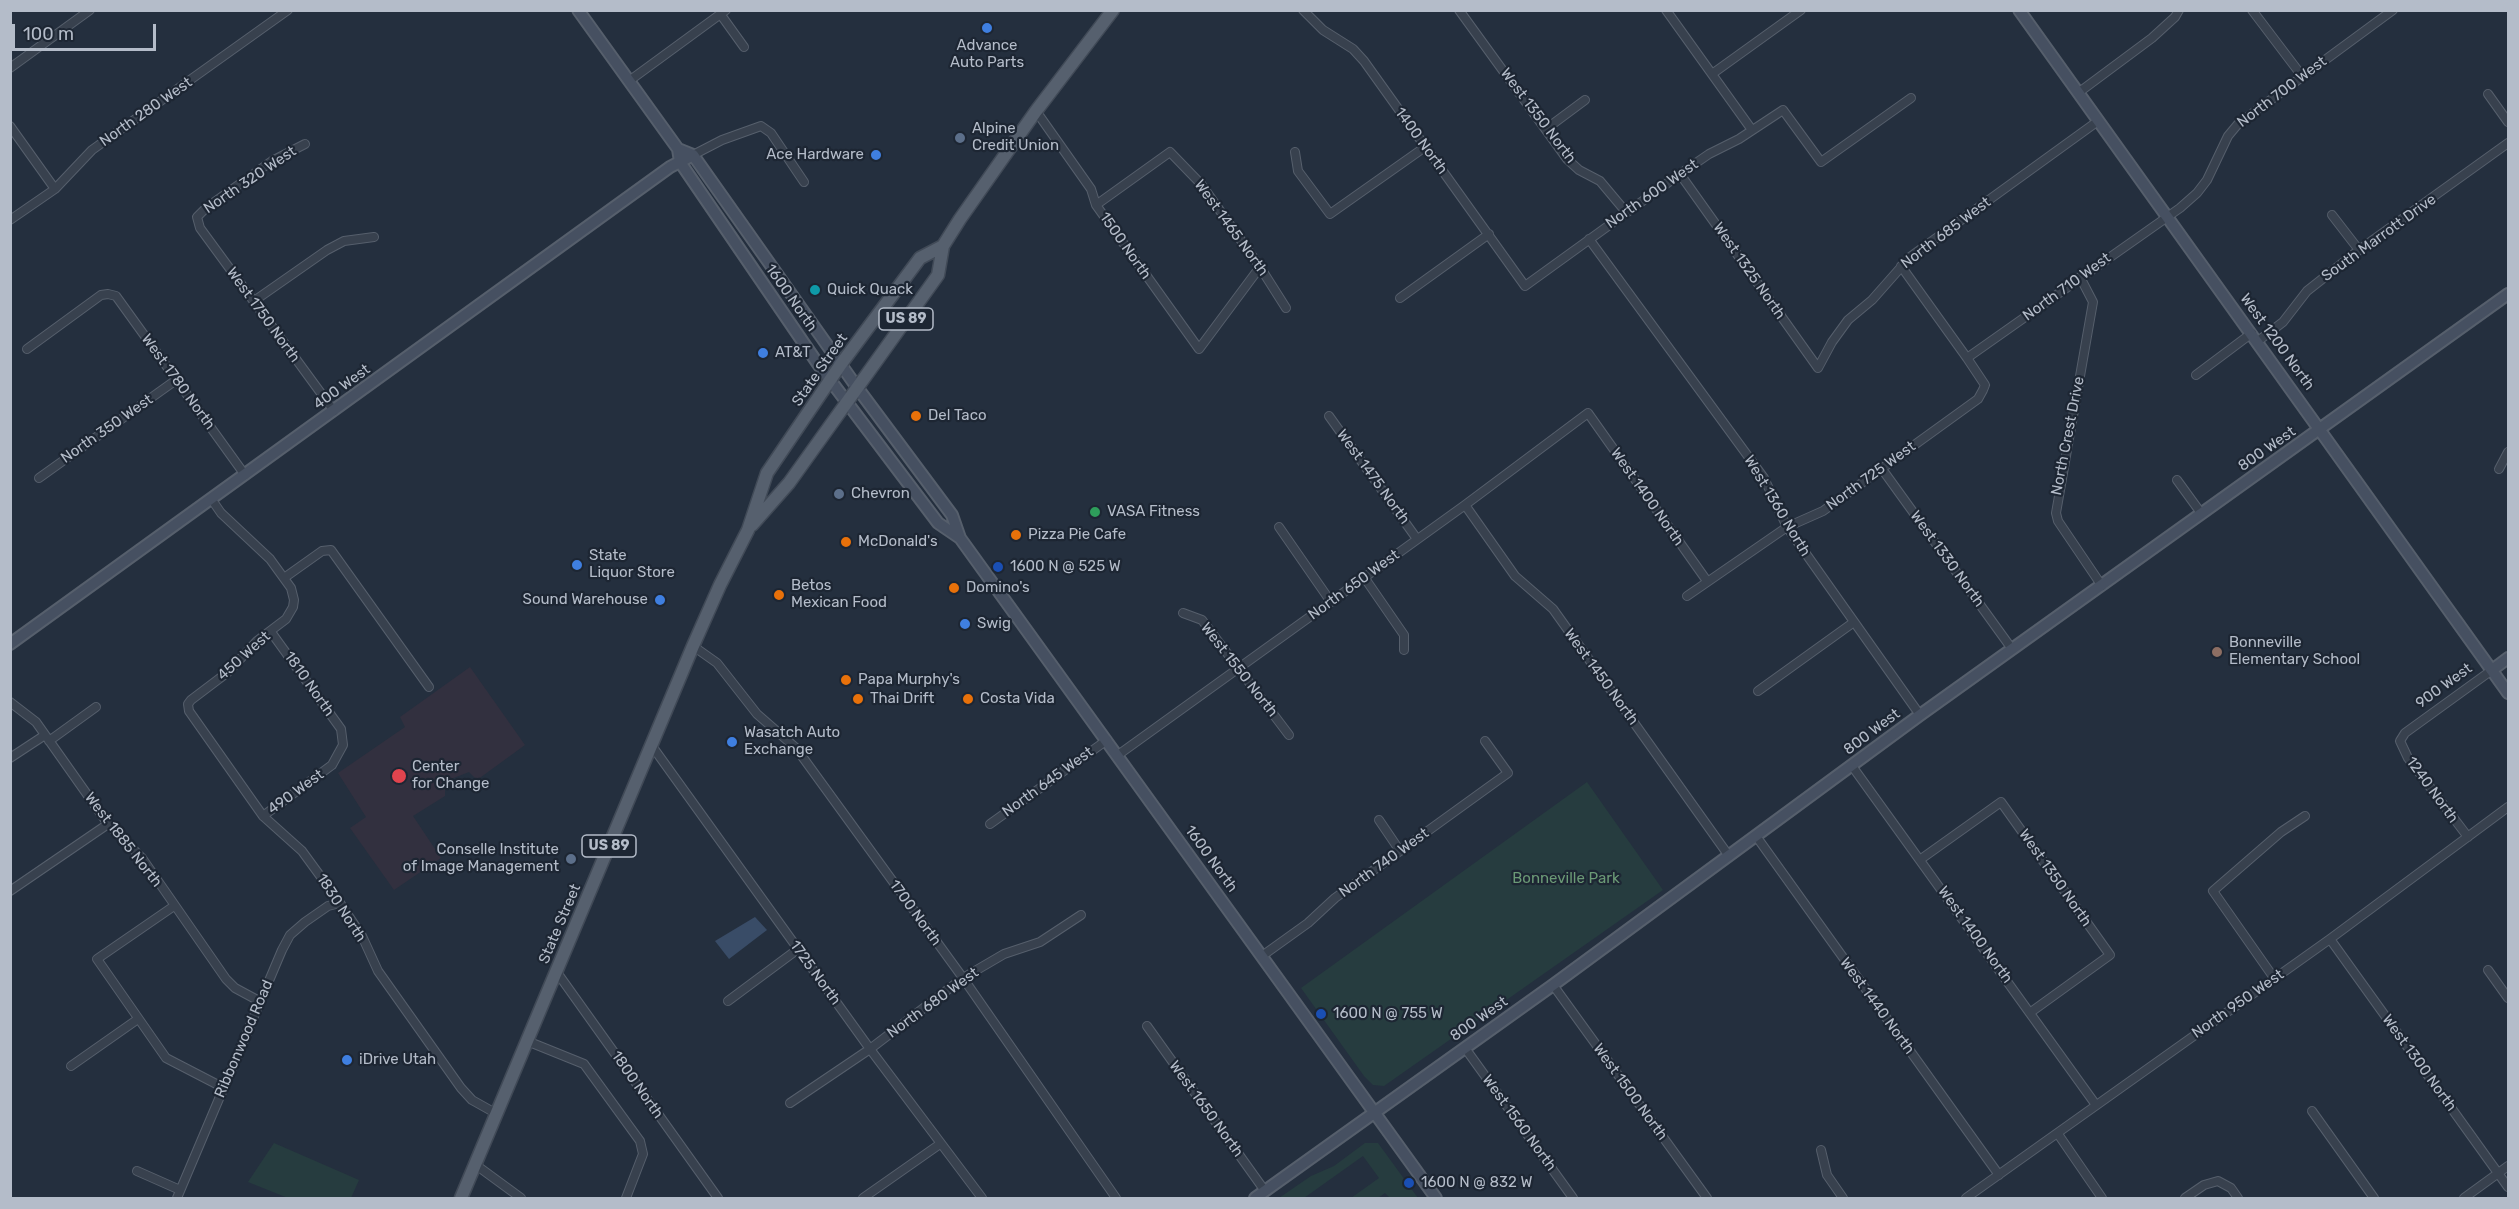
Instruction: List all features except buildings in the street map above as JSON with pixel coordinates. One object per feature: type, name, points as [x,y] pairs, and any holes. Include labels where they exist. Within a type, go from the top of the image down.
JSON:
[{"type":"main road","name":"State Street","points":[[748,530],[789,483],[938,275],[943,246],[1036,111],[1113,10]]},
{"type":"main road","name":"State Street","points":[[461,1198],[693,646],[748,530],[767,473],[841,364],[920,258],[943,246]]},
{"type":"street","points":[[10,68],[90,10]]},
{"type":"street","name":"North 280 West","points":[[10,220],[56,189],[92,150],[288,10]]},
{"type":"street","name":"1600 North","points":[[578,10],[678,149],[680,162],[830,380],[938,523],[960,538]]},
{"type":"street","name":"1400 North","points":[[1303,10],[1323,30],[1353,49],[1364,61],[1525,286]]},
{"type":"street","points":[[1666,10],[1752,130]]},
{"type":"street","points":[[1712,74],[1801,10]]},
{"type":"street","name":"West 1200 North","points":[[2019,10],[2508,693]]},
{"type":"street","points":[[2078,93],[2152,38],[2175,17],[2179,10]]},
{"type":"street","points":[[2252,10],[2302,76]]},
{"type":"street","name":"North 700 West","points":[[2167,216],[2197,193],[2214,167],[2228,136],[2238,124],[2392,10]]},
{"type":"street","name":"West 1350 North","points":[[1459,11],[1567,159],[1579,170],[1600,181],[1626,212]]},
{"type":"street","points":[[628,81],[723,13],[744,47]]},
{"type":"street","points":[[2488,94],[2508,122]]},
{"type":"street","name":"North 600 West","points":[[1525,286],[1680,174],[1784,110],[1821,162],[1911,98]]},
{"type":"street","points":[[1546,129],[1585,100]]},
{"type":"street","name":"1500 North","points":[[1036,111],[1091,189],[1096,205],[1199,349],[1260,267]]},
{"type":"street","name":"North 685 West","points":[[1818,368],[1832,342],[1848,320],[1872,300],[1901,266],[2098,121]]},
{"type":"street","points":[[10,126],[56,189]]},
{"type":"street","points":[[678,149],[693,155],[722,140],[761,126],[771,133],[804,182]]},
{"type":"street","name":"South Marrott Drive","points":[[2196,375],[2254,337],[2283,322],[2307,291],[2359,250],[2508,143]]},
{"type":"street","name":"North 320 West","points":[[197,217],[206,208],[272,161],[305,144]]},
{"type":"street","points":[[1295,152],[1298,171],[1330,214],[1425,147]]},
{"type":"street","name":"West 1465 North","points":[[1096,205],[1170,152],[1201,184],[1286,308]]},
{"type":"street","name":"1600 North","points":[[693,155],[856,387],[952,515],[960,538],[1436,1198]]},
{"type":"street","name":"400 West","points":[[10,644],[680,162],[693,155]]},
{"type":"street","name":"West 1325 North","points":[[1680,174],[1818,368]]},
{"type":"street","points":[[2332,215],[2359,250]]},
{"type":"street","name":"North 710 West","points":[[1967,358],[2167,216]]},
{"type":"street","name":"West 1750 North","points":[[197,217],[200,228],[334,411]]},
{"type":"street","points":[[1400,298],[1488,234]]},
{"type":"street","points":[[254,301],[331,249],[352,239],[374,237]]},
{"type":"street","name":"West 1360 North","points":[[1589,240],[1764,478],[1787,527],[1920,715]]},
{"type":"street","points":[[1901,266],[1967,358]]},
{"type":"street","name":"North Crest Drive","points":[[2080,277],[2093,302],[2056,513],[2058,521],[2102,586]]},
{"type":"street","name":"West 1780 North","points":[[27,349],[101,296],[108,294],[116,296],[245,475]]},
{"type":"street","name":"800 West","points":[[1255,1198],[1553,985],[1920,715],[2508,294]]},
{"type":"street","name":"North 725 West","points":[[1687,596],[1787,527],[1823,511],[1978,399],[1985,385],[1967,358]]},
{"type":"street","name":"North 350 West","points":[[39,478],[176,380]]},
{"type":"street","name":"North 650 West","points":[[1118,755],[1465,505],[1588,413]]},
{"type":"street","name":"West 1400 North","points":[[1588,413],[1707,581]]},
{"type":"street","name":"West 1475 North","points":[[1329,416],[1418,539]]},
{"type":"street","points":[[2499,469],[2508,452]]},
{"type":"street","name":"West 1330 North","points":[[1882,469],[2012,649]]},
{"type":"street","points":[[2177,480],[2201,513]]},
{"type":"street","points":[[212,500],[221,513],[270,560],[284,578],[322,550],[327,549],[334,554],[429,687]]},
{"type":"street","name":"West 1450 North","points":[[1465,505],[1515,576],[1553,609],[1729,856]]},
{"type":"street","points":[[1279,527],[1331,602]]},
{"type":"street","points":[[1364,577],[1404,635],[1404,651]]},
{"type":"street","name":"450 West","points":[[191,700],[228,672],[257,641],[272,632],[286,619],[293,607],[291,588],[284,578]]},
{"type":"street","name":"West 1550 North","points":[[1183,613],[1202,620],[1289,735]]},
{"type":"street","points":[[1758,691],[1854,622]]},
{"type":"street","name":"1810 North","points":[[272,632],[330,712],[344,738]]},
{"type":"street","name":"1700 North","points":[[693,646],[717,663],[757,714],[795,748],[963,978],[1116,1198]]},
{"type":"street","name":"900 West","points":[[2400,741],[2410,729],[2508,658]]},
{"type":"street","name":"1830 North","points":[[191,700],[188,706],[193,717],[263,816],[302,851],[340,903],[362,936],[378,971],[461,1088],[472,1100],[497,1114]]},
{"type":"street","name":"West 1885 North","points":[[10,702],[36,722],[108,824],[142,858],[226,979],[235,988],[261,1002]]},
{"type":"street","points":[[10,758],[96,708]]},
{"type":"street","name":"490 West","points":[[263,816],[333,765],[342,750],[344,738]]},
{"type":"street","name":"North 645 West","points":[[990,824],[1107,740]]},
{"type":"street","name":"North 740 West","points":[[1262,956],[1400,850],[1508,773],[1485,741]]},
{"type":"street","name":"1240 North","points":[[2400,741],[2408,758],[2468,837]]},
{"type":"street","name":"1725 North","points":[[652,746],[870,1049],[982,1198]]},
{"type":"street","name":"West 1400 North","points":[[1852,765],[2096,1105]]},
{"type":"street","name":"West 1350 North","points":[[1921,859],[2001,802],[2110,955],[2031,1012]]},
{"type":"street","name":"North 950 West","points":[[1966,1198],[2330,939],[2508,807]]},
{"type":"street","points":[[2274,978],[2212,891],[2281,832],[2305,816]]},
{"type":"street","points":[[1379,820],[1400,850]]},
{"type":"street","points":[[10,891],[108,824]]},
{"type":"street","name":"West 1440 North","points":[[1756,837],[1999,1175]]},
{"type":"street","name":"Ribbonwood Road","points":[[177,1198],[290,935],[328,906],[340,903]]},
{"type":"street","points":[[174,906],[98,959],[166,1058],[224,1088]]},
{"type":"street","name":"North 680 West","points":[[790,1103],[870,1049],[963,978],[1004,954],[1040,942],[1081,915]]},
{"type":"street","name":"West 1300 North","points":[[2330,939],[2508,1187]]},
{"type":"street","points":[[728,1001],[798,949]]},
{"type":"street","points":[[2488,970],[2508,998]]},
{"type":"street","name":"1800 North","points":[[556,971],[718,1198]]},
{"type":"street","name":"West 1500 North","points":[[1553,985],[1707,1198]]},
{"type":"street","points":[[71,1066],[138,1018]]},
{"type":"street","name":"West 1650 North","points":[[1147,1026],[1265,1191]]},
{"type":"street","points":[[527,1041],[584,1064],[643,1148],[643,1154],[626,1198]]},
{"type":"street","name":"West 1560 North","points":[[1465,1048],[1573,1198]]},
{"type":"street","points":[[2312,1111],[2374,1198]]},
{"type":"street","points":[[2058,1134],[2102,1198]]},
{"type":"street","points":[[863,1198],[940,1144]]},
{"type":"street","points":[[1821,1150],[1827,1175],[1844,1198]]},
{"type":"street","points":[[476,1165],[521,1198]]},
{"type":"street","points":[[2464,1198],[2508,1166]]},
{"type":"street","points":[[137,1171],[180,1190]]},
{"type":"street","points":[[2185,1198],[2204,1185],[2218,1181],[2231,1188],[2238,1198]]},
{"type":"shaded area","name":"Center for Change","points":[[470,667],[525,745],[477,780],[469,772],[451,779],[445,787],[445,796],[413,816],[441,858],[394,890],[350,828],[366,817],[338,773],[405,727],[400,717]]},
{"type":"green space","name":"Bonneville Park","points":[[1587,782],[1663,890],[1384,1086],[1373,1085],[1364,1076],[1301,988]]},
{"type":"green space","points":[[274,1143],[359,1180],[351,1198],[288,1198],[248,1182]]},
{"type":"green space","points":[[1365,1143],[1378,1143],[1418,1198],[1390,1198],[1385,1193],[1378,1198],[1351,1198],[1379,1178],[1363,1156],[1304,1198],[1279,1198],[1311,1176],[1334,1166]]},
{"type":"water","points":[[755,917],[767,930],[729,959],[715,941]]},
{"type":"place","name":"Advance Auto Parts","points":[[987,28]]},
{"type":"place","name":"Alpine Credit Union","points":[[960,138]]},
{"type":"place","name":"Ace Hardware","points":[[876,155]]},
{"type":"place","name":"Quick Quack","points":[[815,290]]},
{"type":"place","name":"AT&T","points":[[763,353]]},
{"type":"place","name":"Del Taco","points":[[916,416]]},
{"type":"place","name":"Chevron","points":[[839,494]]},
{"type":"place","name":"VASA Fitness","points":[[1095,512]]},
{"type":"place","name":"Pizza Pie Cafe","points":[[1016,535]]},
{"type":"place","name":"McDonald's","points":[[846,542]]},
{"type":"place","name":"State Liquor Store","points":[[577,565]]},
{"type":"place","name":"1600 N @ 525 W","points":[[998,567]]},
{"type":"place","name":"Domino's","points":[[954,588]]},
{"type":"place","name":"Betos Mexican Food","points":[[779,595]]},
{"type":"place","name":"Sound Warehouse","points":[[660,600]]},
{"type":"place","name":"Swig","points":[[965,624]]},
{"type":"place","name":"Bonneville Elementary School","points":[[2217,652]]},
{"type":"place","name":"Papa Murphy's","points":[[846,680]]},
{"type":"place","name":"Thai Drift","points":[[858,699]]},
{"type":"place","name":"Costa Vida","points":[[968,699]]},
{"type":"place","name":"Wasatch Auto Exchange","points":[[732,742]]},
{"type":"place","name":"Center for Change","points":[[399,776]]},
{"type":"place","name":"Conselle Institute of Image Management","points":[[571,859]]},
{"type":"place","name":"1600 N @ 755 W","points":[[1321,1014]]},
{"type":"place","name":"iDrive Utah","points":[[347,1060]]},
{"type":"place","name":"1600 N @ 832 W","points":[[1409,1183]]}]
